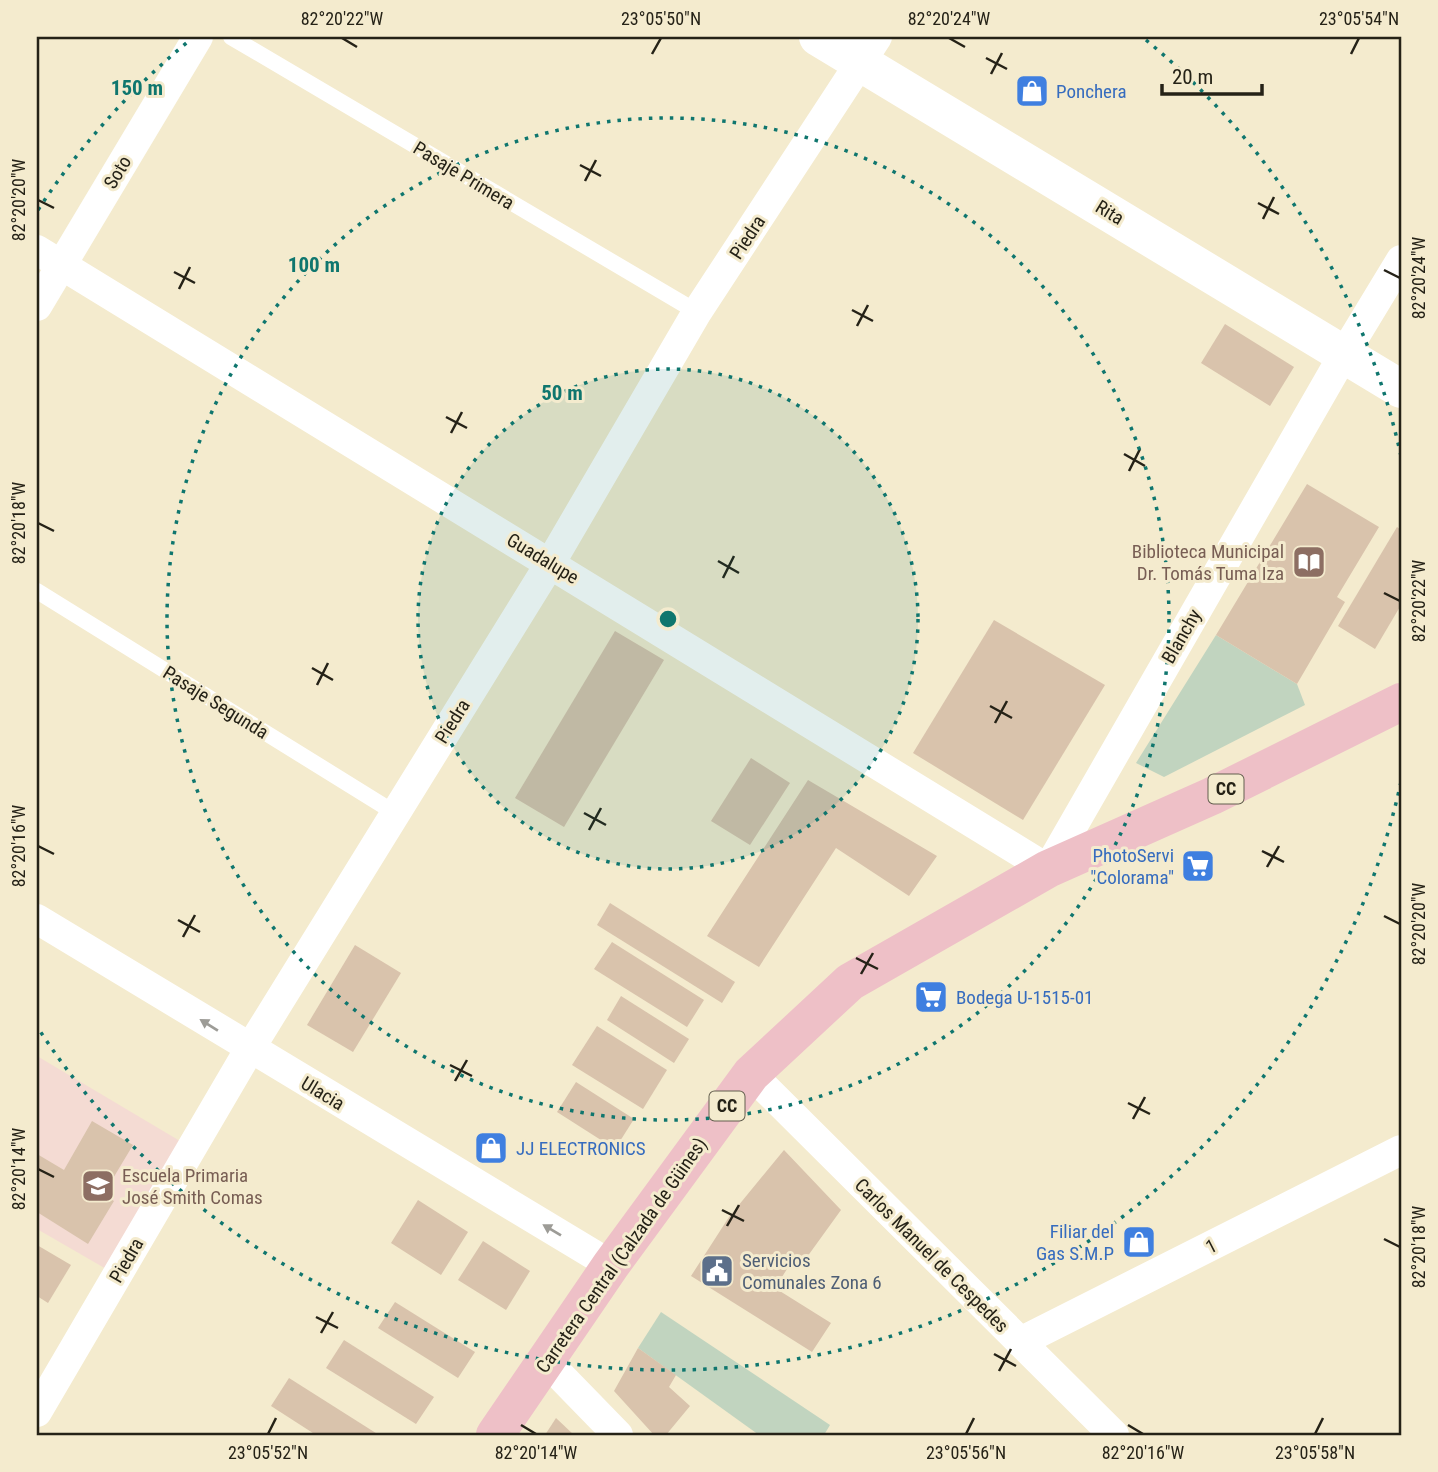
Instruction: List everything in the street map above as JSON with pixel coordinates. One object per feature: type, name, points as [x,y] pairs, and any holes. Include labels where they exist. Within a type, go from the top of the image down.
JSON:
[{"type":"main road","name":"Carretera Central (Calzada de Güines)","points":[[495,1435],[611,1265],[751,1074],[850,982],[1048,869],[1212,796],[1401,702]]},
{"type":"street","name":"Soto","points":[[37,306],[49,258],[198,37]]},
{"type":"street","name":"Rita","points":[[818,37],[869,50],[1401,389]]},
{"type":"street","name":"Piedra","points":[[37,1412],[249,1050],[551,562],[697,313],[869,50]]},
{"type":"street","name":"Guadalupe","points":[[49,258],[551,562],[1048,869]]},
{"type":"street","name":"Blanchy","points":[[1048,869],[1343,354],[1401,260]]},
{"type":"street","name":"Ulacia","points":[[37,919],[249,1050],[611,1265]]},
{"type":"street","name":"Carlos Manuel de Cespedes","points":[[751,1074],[1114,1435]]},
{"type":"street","name":"1","points":[[1020,1342],[1401,1150]]},
{"type":"street","points":[[546,1361],[618,1435]]},
{"type":"lane","name":"Pasaje Primera","points":[[231,37],[697,313]]},
{"type":"lane","name":"Pasaje Segunda","points":[[37,591],[395,813]]},
{"type":"shaded area","name":"Escuela Primaria José Smith Comas","points":[[37,1056],[185,1144],[108,1270],[37,1229]]},
{"type":"green space","points":[[1216,635],[1297,684],[1305,705],[1164,777],[1136,763]]},
{"type":"green space","points":[[661,1312],[830,1425],[824,1435],[759,1435],[638,1348]]},
{"type":"building","points":[[1225,324],[1294,367],[1270,406],[1201,363]]},
{"type":"building","name":"Biblioteca Municipal Dr. Tomás Tuma Iza","points":[[1307,484],[1379,527],[1337,597],[1345,602],[1297,684],[1216,635]]},
{"type":"building","points":[[1397,527],[1401,530],[1401,605],[1375,649],[1338,626]]},
{"type":"building","points":[[994,620],[1105,685],[1023,820],[913,753]]},
{"type":"building","points":[[615,631],[664,660],[564,827],[515,798]]},
{"type":"building","points":[[751,758],[790,783],[750,845],[711,821]]},
{"type":"building","points":[[808,780],[937,856],[909,896],[836,848],[759,967],[707,936]]},
{"type":"building","points":[[610,903],[735,982],[722,1003],[597,925]]},
{"type":"building","points":[[612,942],[704,1000],[687,1027],[594,969]]},
{"type":"building","points":[[355,945],[401,973],[353,1052],[307,1025]]},
{"type":"building","points":[[621,996],[689,1039],[674,1063],[607,1020]]},
{"type":"building","points":[[597,1026],[667,1070],[643,1109],[572,1065]]},
{"type":"building","points":[[576,1082],[634,1119],[615,1149],[557,1112]]},
{"type":"building","points":[[92,1121],[133,1145],[103,1195],[114,1201],[88,1244],[37,1212],[37,1154],[64,1170]]},
{"type":"building","points":[[784,1150],[841,1210],[802,1264],[794,1258],[775,1288],[831,1323],[812,1352],[691,1276],[729,1217]]},
{"type":"building","points":[[418,1200],[468,1232],[441,1275],[391,1243]]},
{"type":"building","points":[[483,1241],[530,1271],[506,1310],[458,1280]]},
{"type":"building","points":[[37,1245],[71,1265],[48,1303],[37,1296]]},
{"type":"building","points":[[395,1302],[475,1352],[458,1378],[378,1328]]},
{"type":"building","points":[[344,1340],[434,1397],[416,1424],[326,1368]]},
{"type":"building","points":[[638,1348],[676,1375],[669,1387],[690,1406],[666,1435],[654,1435],[614,1391]]},
{"type":"building","points":[[289,1378],[379,1435],[316,1435],[271,1406]]},
{"type":"building","points":[[556,1418],[574,1435],[545,1435]]},
{"type":"place","name":"Ponchera","points":[[1032,91]]},
{"type":"place","name":"Biblioteca Municipal Dr. Tomás Tuma Iza","points":[[1309,562]]},
{"type":"place","name":"PhotoServi \"Colorama\"","points":[[1198,866]]},
{"type":"place","name":"Bodega U-1515-01","points":[[931,997]]},
{"type":"place","name":"JJ ELECTRONICS","points":[[491,1148]]},
{"type":"place","name":"Escuela Primaria José Smith Comas","points":[[98,1186]]},
{"type":"place","name":"Filiar del Gas S.M.P","points":[[1139,1242]]},
{"type":"place","name":"Servicios Comunales Zona 6","points":[[717,1271]]}]
